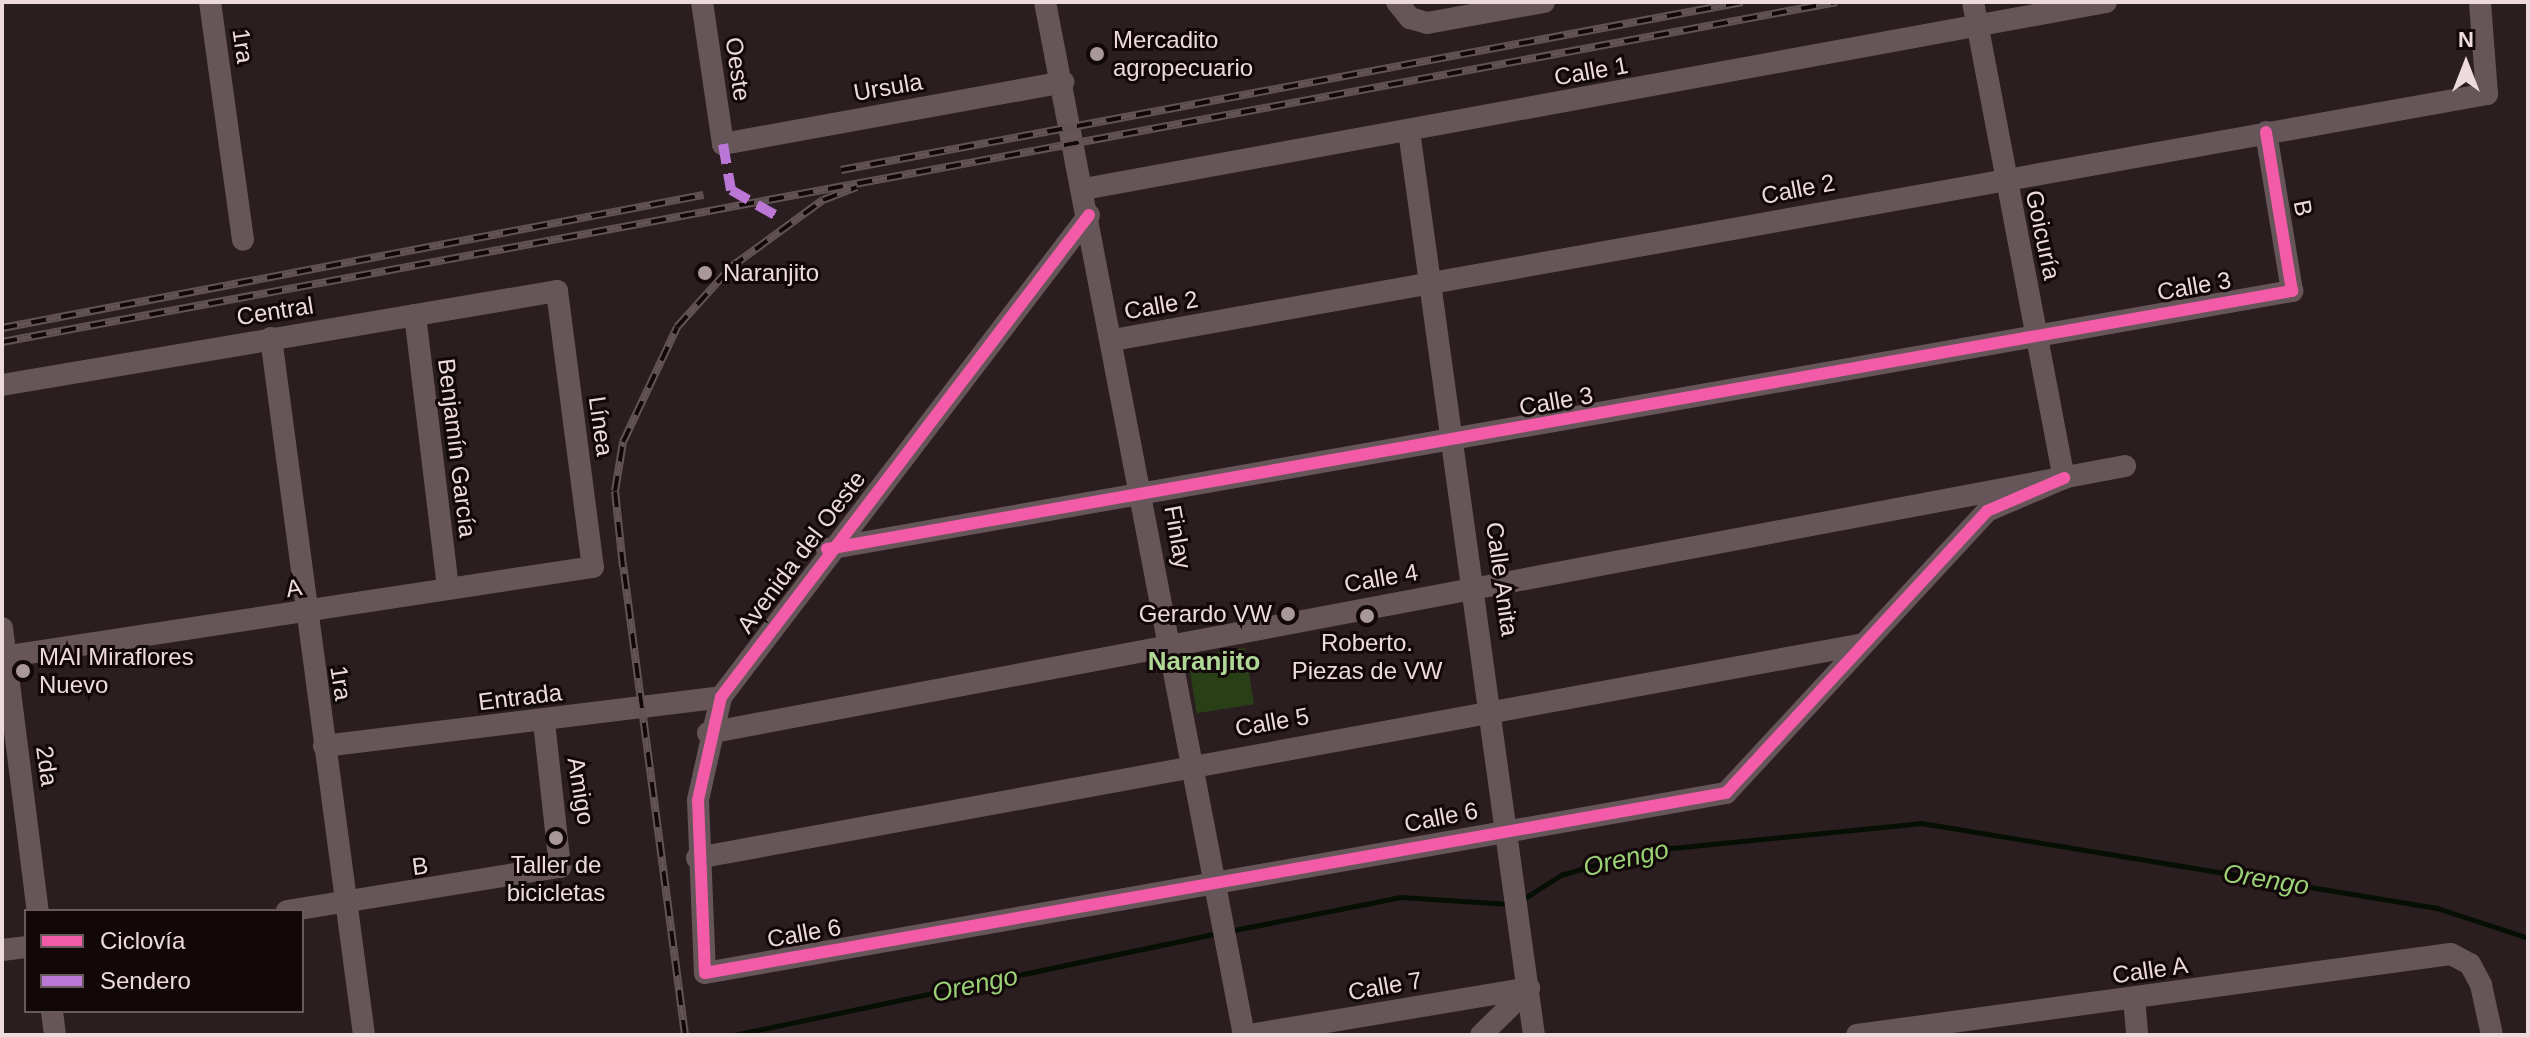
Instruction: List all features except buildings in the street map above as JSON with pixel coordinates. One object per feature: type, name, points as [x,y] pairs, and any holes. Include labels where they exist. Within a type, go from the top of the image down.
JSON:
[{"type":"street","name":"1ra","points":[[210,2],[243,240]]},
{"type":"street","name":"Oeste","points":[[702,2],[723,144]]},
{"type":"street","name":"Finlay","points":[[1045,2],[1144,496],[1233,976],[1247,1035]]},
{"type":"street","points":[[1404,10],[1455,21],[1544,2]]},
{"type":"street","name":"Goicuría","points":[[1973,2],[2004,177],[2039,335],[2064,478]]},
{"type":"street","name":"Calle 1","points":[[1084,189],[2106,2]]},
{"type":"street","name":"Calle 2","points":[[1113,340],[2490,89],[2480,2]]},
{"type":"street","name":"Ursula","points":[[723,144],[1063,82]]},
{"type":"street","name":"Calle Anita","points":[[1409,131],[1477,587],[1534,1035]]},
{"type":"street","name":"B","points":[[2266,132],[2292,291]]},
{"type":"street","name":"Avenida del Oeste","points":[[705,973],[697,858],[708,733],[721,697],[827,549],[1089,215]]},
{"type":"street","name":"Central","points":[[2,385],[557,291]]},
{"type":"street","name":"Línea","points":[[557,291],[593,567]]},
{"type":"street","name":"Calle 3","points":[[827,549],[1456,442],[2292,291]]},
{"type":"street","name":"Benjamín García","points":[[415,315],[448,588]]},
{"type":"street","name":"1ra","points":[[271,338],[304,613],[364,1035]]},
{"type":"street","points":[[2064,478],[2125,466]]},
{"type":"street","name":"Calle 4","points":[[708,733],[1170,643],[2064,478]]},
{"type":"street","name":"Calle 6","points":[[705,973],[1508,827],[1726,793],[1859,645],[1987,511],[2064,478]]},
{"type":"street","name":"A","points":[[4,657],[593,567]]},
{"type":"street","name":"2da","points":[[2,628],[38,909]]},
{"type":"street","name":"Calle 5","points":[[697,858],[1193,762],[1859,645]]},
{"type":"street","name":"Entrada","points":[[324,746],[721,697]]},
{"type":"street","name":"Amigo","points":[[544,721],[560,867]]},
{"type":"street","points":[[2,796],[25,793]]},
{"type":"street","name":"B","points":[[301,909],[560,867]]},
{"type":"street","points":[[2,950],[24,947]]},
{"type":"street","name":"Calle A","points":[[1857,1035],[2451,954],[2470,964],[2481,985],[2492,1035]]},
{"type":"street","points":[[1481,1035],[1529,988]]},
{"type":"street","name":"Calle 7","points":[[1247,1035],[1529,988]]},
{"type":"street","points":[[2134,998],[2137,1035]]},
{"type":"street","points":[[52,1013],[55,1035]]},
{"type":"green space","points":[[1245,648],[1254,704],[1197,713],[1188,657]]},
{"type":"waterway","name":"Orengo","points":[[1520,901],[1561,875],[1642,851],[1921,823],[2437,908],[2528,938]]},
{"type":"waterway","name":"Orengo","points":[[1229,931],[1400,897],[1510,904]]},
{"type":"waterway","name":"Orengo","points":[[734,1035],[1219,933]]},
{"type":"railway","points":[[841,170],[1742,2]]},
{"type":"railway","points":[[2,342],[1837,2]]},
{"type":"railway","points":[[685,1035],[615,491],[623,442],[677,327],[731,267],[823,200],[857,187]]},
{"type":"railway","points":[[2,328],[703,195]]},
{"type":"marked path","points":[[723,144],[731,190],[775,215]]},
{"type":"cycle path","points":[[827,549],[2292,291],[2266,132]]},
{"type":"cycle path","points":[[1089,215],[721,697],[698,800],[705,973],[1726,793],[1987,511],[2064,478]]},
{"type":"place","name":"Mercadito agropecuario","points":[[1097,54]]},
{"type":"place","name":"Naranjito","points":[[705,273]]},
{"type":"place","name":"Gerardo VW","points":[[1288,614]]},
{"type":"place","name":"Roberto. Piezas de VW","points":[[1367,616]]},
{"type":"place","name":"MAI Miraflores Nuevo","points":[[23,671]]},
{"type":"place","name":"Taller de bicicletas","points":[[556,838]]},
{"type":"district","name":"Naranjito","points":[[1204,662]]}]
